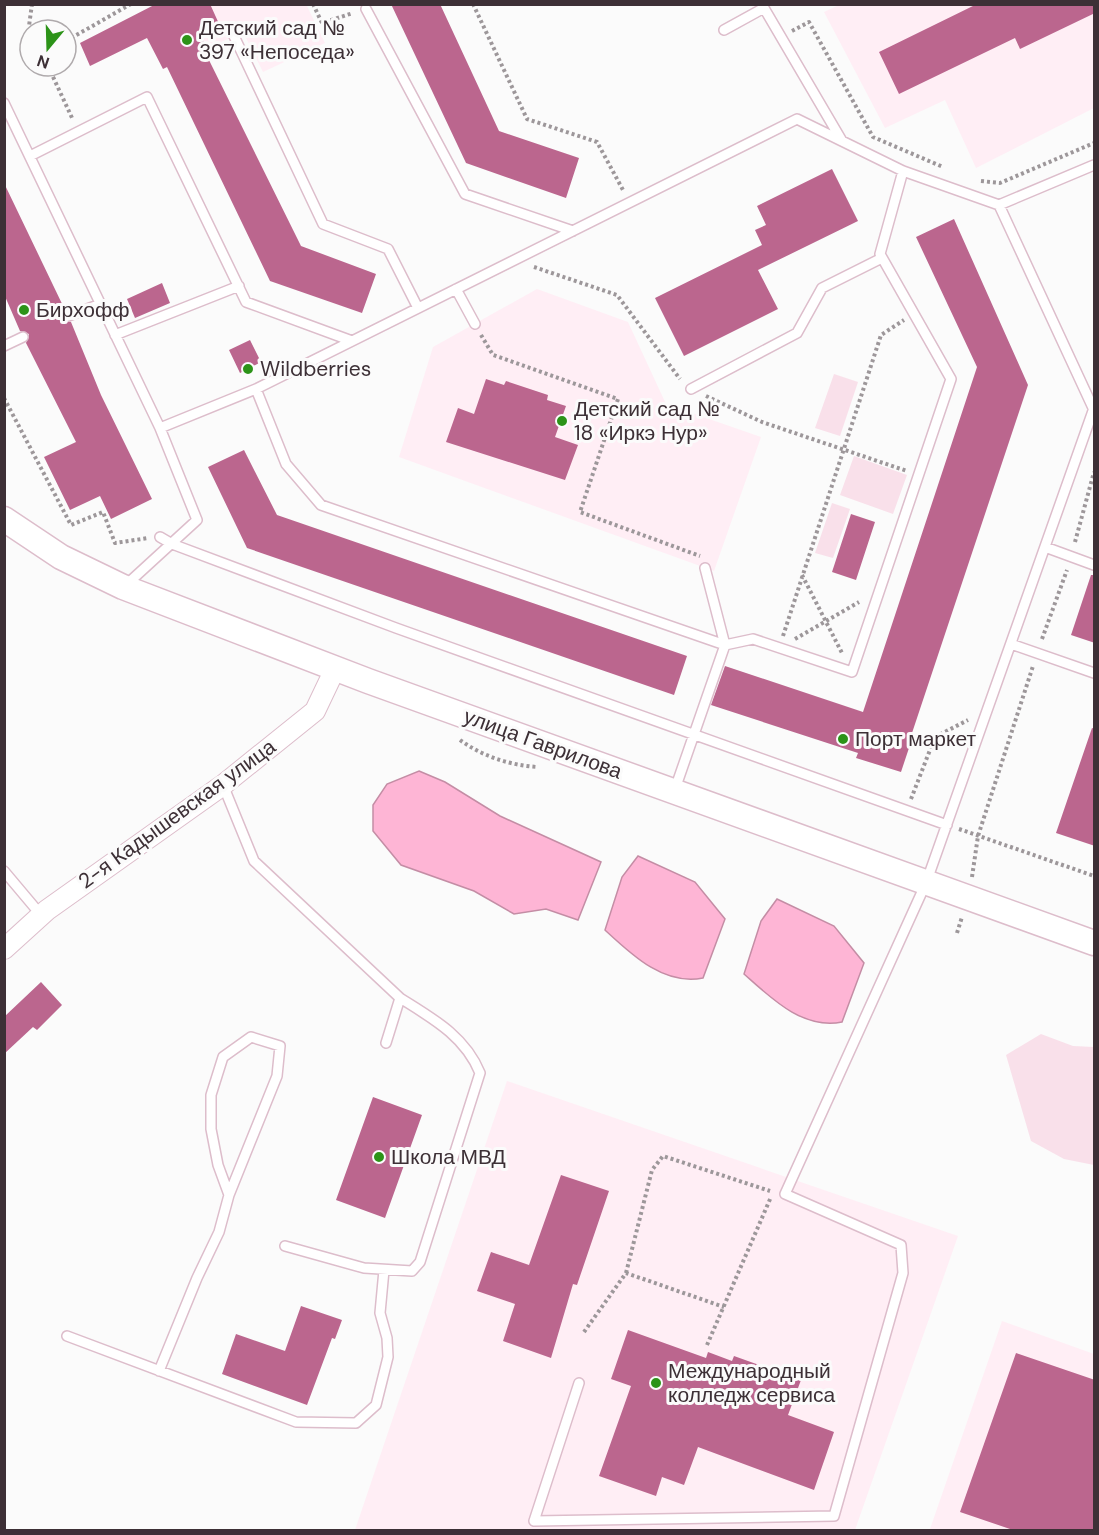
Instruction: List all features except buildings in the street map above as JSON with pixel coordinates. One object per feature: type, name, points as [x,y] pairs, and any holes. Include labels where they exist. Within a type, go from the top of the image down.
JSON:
[{"type":"street","name":"улица Гаврилова","points":[[6,522],[61,557],[123,587],[335,669],[1095,943]]},
{"type":"street","name":"2-я Кадышевская улица","points":[[4,949],[40,915],[223,785],[315,711],[335,669]]},
{"type":"lane","points":[[724,30],[767,6],[843,141]]},
{"type":"lane","points":[[366,9],[465,194],[573,231]]},
{"type":"lane","points":[[234,36],[323,224],[388,249],[418,308]]},
{"type":"lane","points":[[30,156],[147,97],[246,302],[352,341]]},
{"type":"lane","points":[[4,103],[160,428],[196,520],[123,587]]},
{"type":"lane","points":[[160,428],[256,389],[797,119],[903,171],[999,205],[1095,165]]},
{"type":"lane","points":[[256,389],[286,464],[321,505],[725,645],[753,639],[852,672],[951,379],[880,254],[903,171]]},
{"type":"lane","points":[[579,1383],[534,1521],[834,1516],[903,1273],[901,1245],[785,1194],[926,883],[1094,409],[999,205]]},
{"type":"lane","points":[[691,389],[797,333],[822,288],[882,258]]},
{"type":"lane","points":[[116,335],[238,286]]},
{"type":"lane","points":[[456,289],[475,324]]},
{"type":"lane","points":[[68,316],[101,304]]},
{"type":"lane","points":[[4,346],[23,337]]},
{"type":"lane","points":[[160,537],[172,544],[947,825]]},
{"type":"lane","points":[[1045,547],[1095,565]]},
{"type":"lane","points":[[674,791],[725,645],[705,568]]},
{"type":"lane","points":[[1011,644],[1095,673]]},
{"type":"lane","points":[[223,785],[254,861],[400,998],[444,1025],[472,1054],[480,1073],[420,1262],[412,1271],[364,1268],[285,1246]]},
{"type":"lane","points":[[4,871],[40,915]]},
{"type":"lane","points":[[386,1043],[400,998]]},
{"type":"lane","points":[[159,1371],[197,1278],[219,1232],[229,1195],[277,1076],[280,1046],[251,1037],[224,1057],[211,1095],[211,1129],[218,1165],[229,1195]]},
{"type":"lane","points":[[67,1336],[296,1422],[356,1424],[376,1405],[388,1357],[387,1338],[380,1313],[384,1270]]},
{"type":"path","points":[[78,34],[131,4]]},
{"type":"path","points":[[313,4],[322,23],[366,9]]},
{"type":"path","points":[[473,4],[527,119],[597,142],[630,203]]},
{"type":"path","points":[[809,22],[873,137],[953,171]]},
{"type":"path","points":[[54,78],[79,132]]},
{"type":"path","points":[[974,180],[1000,183],[1095,143]]},
{"type":"path","points":[[779,648],[881,335],[914,314]]},
{"type":"path","points":[[475,324],[493,355],[618,399],[580,512],[702,556],[705,568]]},
{"type":"path","points":[[4,398],[71,525],[103,512],[115,543],[160,537]]},
{"type":"path","points":[[957,933],[968,898],[978,836],[1037,653],[1071,557],[1085,498],[1095,472]]},
{"type":"path","points":[[802,575],[852,672]]},
{"type":"path","points":[[779,648],[880,590]]},
{"type":"path","points":[[906,810],[935,737],[987,711]]},
{"type":"path","points":[[947,825],[1095,876]]},
{"type":"path","points":[[584,1332],[626,1273],[652,1170],[663,1156],[785,1194]]},
{"type":"path","points":[[626,1273],[724,1306]]},
{"type":"shaded area","name":"Детский сад № 397 «Непоседа»","points":[[306,4],[325,43],[263,72],[243,32],[163,69],[147,38],[90,66],[80,43],[156,5]]},
{"type":"shaded area","points":[[841,4],[1094,5],[1094,108],[976,168],[945,100],[885,128],[824,12]]},
{"type":"shaded area","name":"Детский сад № 18 «Иркэ Нур»","points":[[537,289],[628,322],[666,404],[761,437],[714,571],[399,457],[433,347]]},
{"type":"shaded area","points":[[834,374],[858,382],[840,436],[815,428]]},
{"type":"shaded area","points":[[854,456],[907,475],[893,514],[840,495]]},
{"type":"shaded area","points":[[832,503],[850,509],[833,558],[815,553]]},
{"type":"shaded area","points":[[419,771],[445,782],[500,816],[601,862],[578,920],[546,909],[514,914],[474,891],[401,865],[373,831],[373,805],[387,784]]},
{"type":"shaded area","points":[[638,856],[695,882],[725,919],[703,978],[689,979],[662,973],[626,949],[605,930],[622,877]]},
{"type":"shaded area","points":[[777,899],[834,926],[864,963],[842,1022],[828,1023],[801,1017],[765,993],[744,974],[761,921]]},
{"type":"shaded area","points":[[1041,1034],[1073,1046],[1094,1047],[1094,1165],[1064,1159],[1031,1141],[1006,1055]]},
{"type":"shaded area","name":"Международный колледж сервиса","points":[[507,1081],[958,1236],[855,1530],[355,1530]]},
{"type":"shaded area","points":[[1002,1321],[1094,1354],[1094,1530],[930,1529]]},
{"type":"place","name":"Детский сад № 397 «Непоседа»","points":[[187,40]]},
{"type":"place","name":"Бирхофф","points":[[24,310]]},
{"type":"place","name":"Wildberries","points":[[248,369]]},
{"type":"place","name":"Детский сад № 18 «Иркэ Нур»","points":[[562,421]]},
{"type":"place","name":"Порт маркет","points":[[843,739]]},
{"type":"place","name":"Школа МВД","points":[[379,1157]]},
{"type":"place","name":"Международный колледж сервиса","points":[[656,1383]]}]
